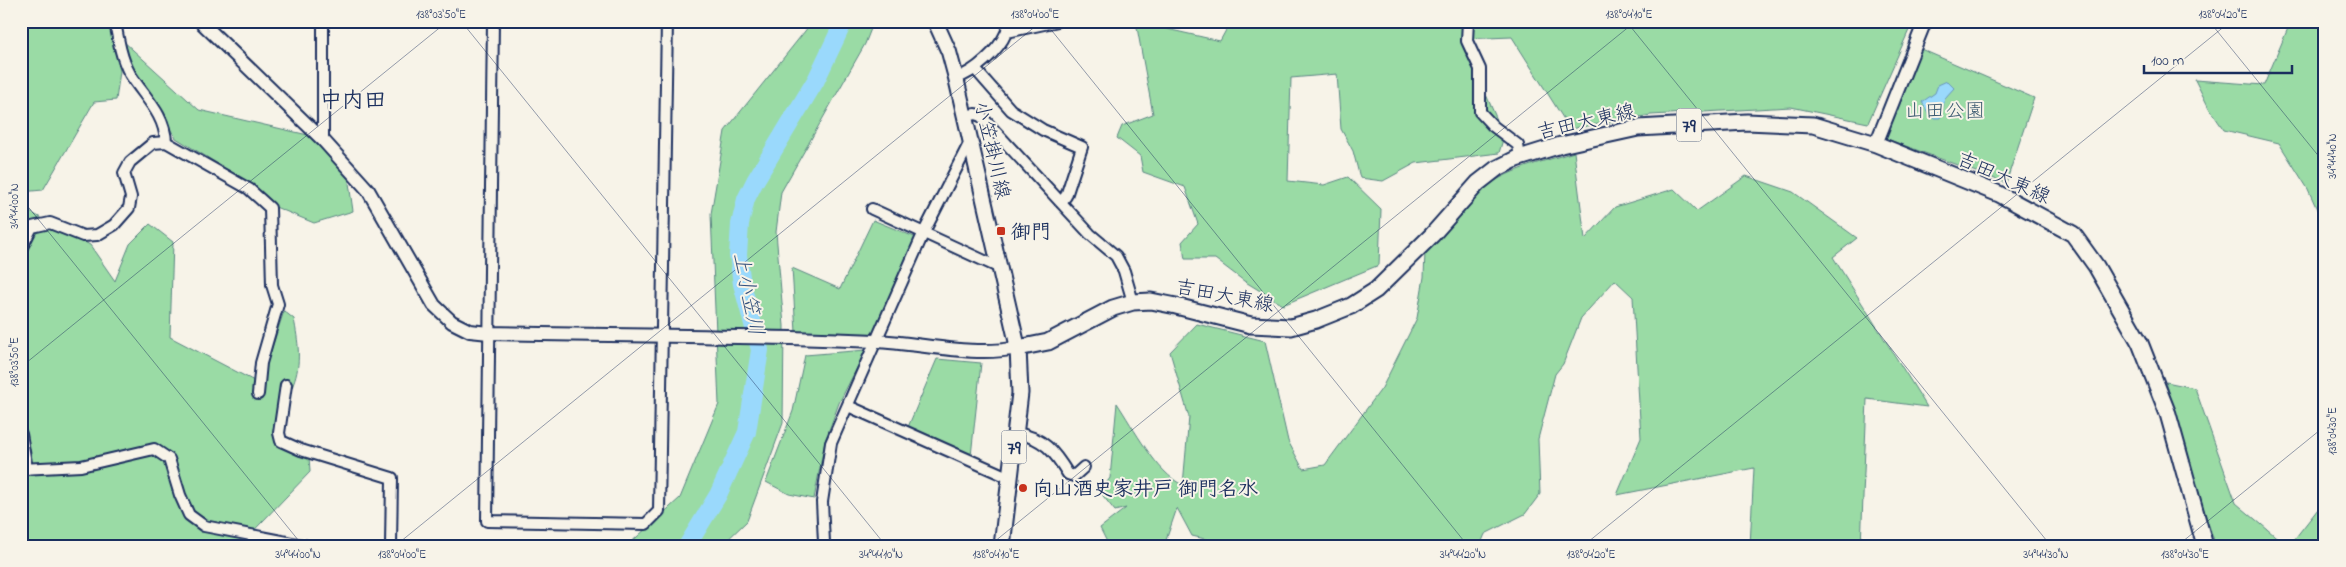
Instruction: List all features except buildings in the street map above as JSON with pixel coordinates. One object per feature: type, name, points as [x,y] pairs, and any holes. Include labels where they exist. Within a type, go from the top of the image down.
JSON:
[{"type":"main road","name":"小笠掛川線","points":[[936,21],[949,52],[956,78],[1018,348]]},
{"type":"main road","name":"吉田大東線","points":[[1018,348],[1048,342],[1113,308],[1132,302],[1150,301],[1176,306],[1251,325],[1290,327],[1316,320],[1351,306],[1376,290],[1432,235],[1478,184],[1496,170],[1520,157],[1560,145],[1638,128],[1747,122],[1813,125],[1876,144],[1999,194],[2073,234],[2096,266],[2140,344],[2168,414],[2205,546]]},
{"type":"main road","name":"79","points":[[1002,546],[1020,393],[1018,348]]},
{"type":"street","points":[[115,21],[122,54],[131,74],[154,106],[166,132],[166,142]]},
{"type":"street","points":[[200,21],[323,140],[368,190],[434,305],[452,322],[470,331],[489,334],[730,336],[876,341],[952,349],[1002,351],[1018,348]]},
{"type":"street","points":[[323,21],[323,140]]},
{"type":"street","points":[[493,21],[487,521],[636,524],[646,524],[659,511],[667,21]]},
{"type":"street","points":[[956,78],[975,69],[992,52],[1007,32],[1009,21]]},
{"type":"street","points":[[1007,32],[1058,21]]},
{"type":"street","points":[[1468,21],[1466,41],[1480,69],[1480,112],[1493,126],[1518,145],[1520,157]]},
{"type":"street","points":[[1876,144],[1925,21]]},
{"type":"street","points":[[975,69],[1011,110],[1044,130],[1082,147],[1066,196],[1061,202]]},
{"type":"street","points":[[965,116],[975,114],[980,116],[1090,234],[1116,256],[1124,271],[1132,302]]},
{"type":"street","points":[[822,546],[824,542],[822,502],[831,443],[923,234],[971,140]]},
{"type":"street","points":[[21,249],[32,227],[50,223],[83,236],[97,235],[114,225],[129,208],[131,196],[124,173],[130,162],[153,143],[166,142],[249,189],[270,208],[272,286],[278,304],[261,363],[258,394]]},
{"type":"street","points":[[872,209],[1000,268]]},
{"type":"street","points":[[286,386],[279,433],[281,441],[301,450],[392,478],[391,546]]},
{"type":"street","points":[[848,406],[1010,478]]},
{"type":"street","points":[[1016,433],[1034,437],[1053,451],[1068,474],[1074,476],[1084,468]]},
{"type":"street","points":[[21,434],[24,469],[81,466],[154,449],[169,459],[180,495],[189,515],[204,526],[308,546]]},
{"type":"green space","points":[[21,21],[111,21],[120,71],[116,100],[94,102],[43,190],[21,192]]},
{"type":"green space","points":[[813,21],[874,21],[865,44],[781,192],[776,232],[784,326],[783,423],[747,521],[721,546],[627,546],[680,498],[719,404],[711,214],[725,131]]},
{"type":"green space","points":[[1231,21],[1761,21],[1763,25],[1767,21],[1913,21],[1868,123],[1791,107],[1651,115],[1570,129],[1512,37],[1462,39],[1504,136],[1499,153],[1416,163],[1383,181],[1360,178],[1353,151],[1341,129],[1337,74],[1291,78],[1288,181],[1324,185],[1348,177],[1381,209],[1379,265],[1283,305],[1244,281],[1215,259],[1185,259],[1182,242],[1198,224],[1185,187],[1143,172],[1140,156],[1117,138],[1122,126],[1153,114],[1136,22],[1220,41]]},
{"type":"green space","points":[[2291,21],[2325,21],[2325,221],[2323,223],[2308,189],[2279,143],[2224,130],[2209,108],[2195,80],[2264,85]]},
{"type":"green space","points":[[122,40],[199,110],[308,135],[348,176],[353,211],[314,223],[273,206],[257,188],[176,138],[132,71]]},
{"type":"green space","name":"山田公園","points":[[1916,47],[2034,98],[2006,183],[1884,138]]},
{"type":"green space","points":[[1574,152],[1585,239],[1615,207],[1674,189],[1697,211],[1746,176],[1793,192],[1857,238],[1833,257],[1927,407],[1867,399],[1861,546],[1750,546],[1754,468],[1617,495],[1641,438],[1633,297],[1615,280],[1581,318],[1563,364],[1555,374],[1538,439],[1540,494],[1525,514],[1485,534],[1480,546],[1224,546],[1211,541],[1220,546],[1215,546],[1209,540],[1192,536],[1177,508],[1164,546],[1109,546],[1100,528],[1126,508],[1115,511],[1100,492],[1110,478],[1117,403],[1155,461],[1173,479],[1183,485],[1189,417],[1170,352],[1197,324],[1265,341],[1288,441],[1303,469],[1325,465],[1382,388],[1417,318],[1424,277],[1425,252],[1459,212],[1488,185],[1516,170]]},
{"type":"green space","points":[[21,207],[90,245],[115,281],[130,244],[150,224],[173,242],[170,337],[260,384],[284,311],[294,319],[298,344],[298,368],[279,417],[275,440],[287,450],[309,456],[310,472],[239,546],[21,546]]},
{"type":"green space","points":[[873,220],[917,238],[875,336],[796,332],[792,268],[840,289]]},
{"type":"green space","points":[[866,350],[839,403],[825,441],[814,499],[789,494],[766,482],[793,411],[805,355]]},
{"type":"green space","points":[[937,359],[981,363],[971,456],[908,427]]},
{"type":"green space","points":[[2166,382],[2195,388],[2236,503],[2287,546],[2216,546]]},
{"type":"green space","points":[[2325,500],[2325,546],[2289,546]]},
{"type":"water","points":[[1947,81],[1954,88],[1945,98],[1940,118],[1931,118],[1922,102],[1935,93],[1938,85]]},
{"type":"waterway","name":"上小笠川","points":[[687,546],[718,495],[747,432],[760,350],[742,284],[738,255],[740,224],[746,199],[816,80],[844,21]]},
{"type":"place","name":"御門","points":[[1001,231]]},
{"type":"place","name":"向山酒史家井戸 御門名水","points":[[1023,488]]},
{"type":"district","name":"中内田","points":[[353,99]]}]
